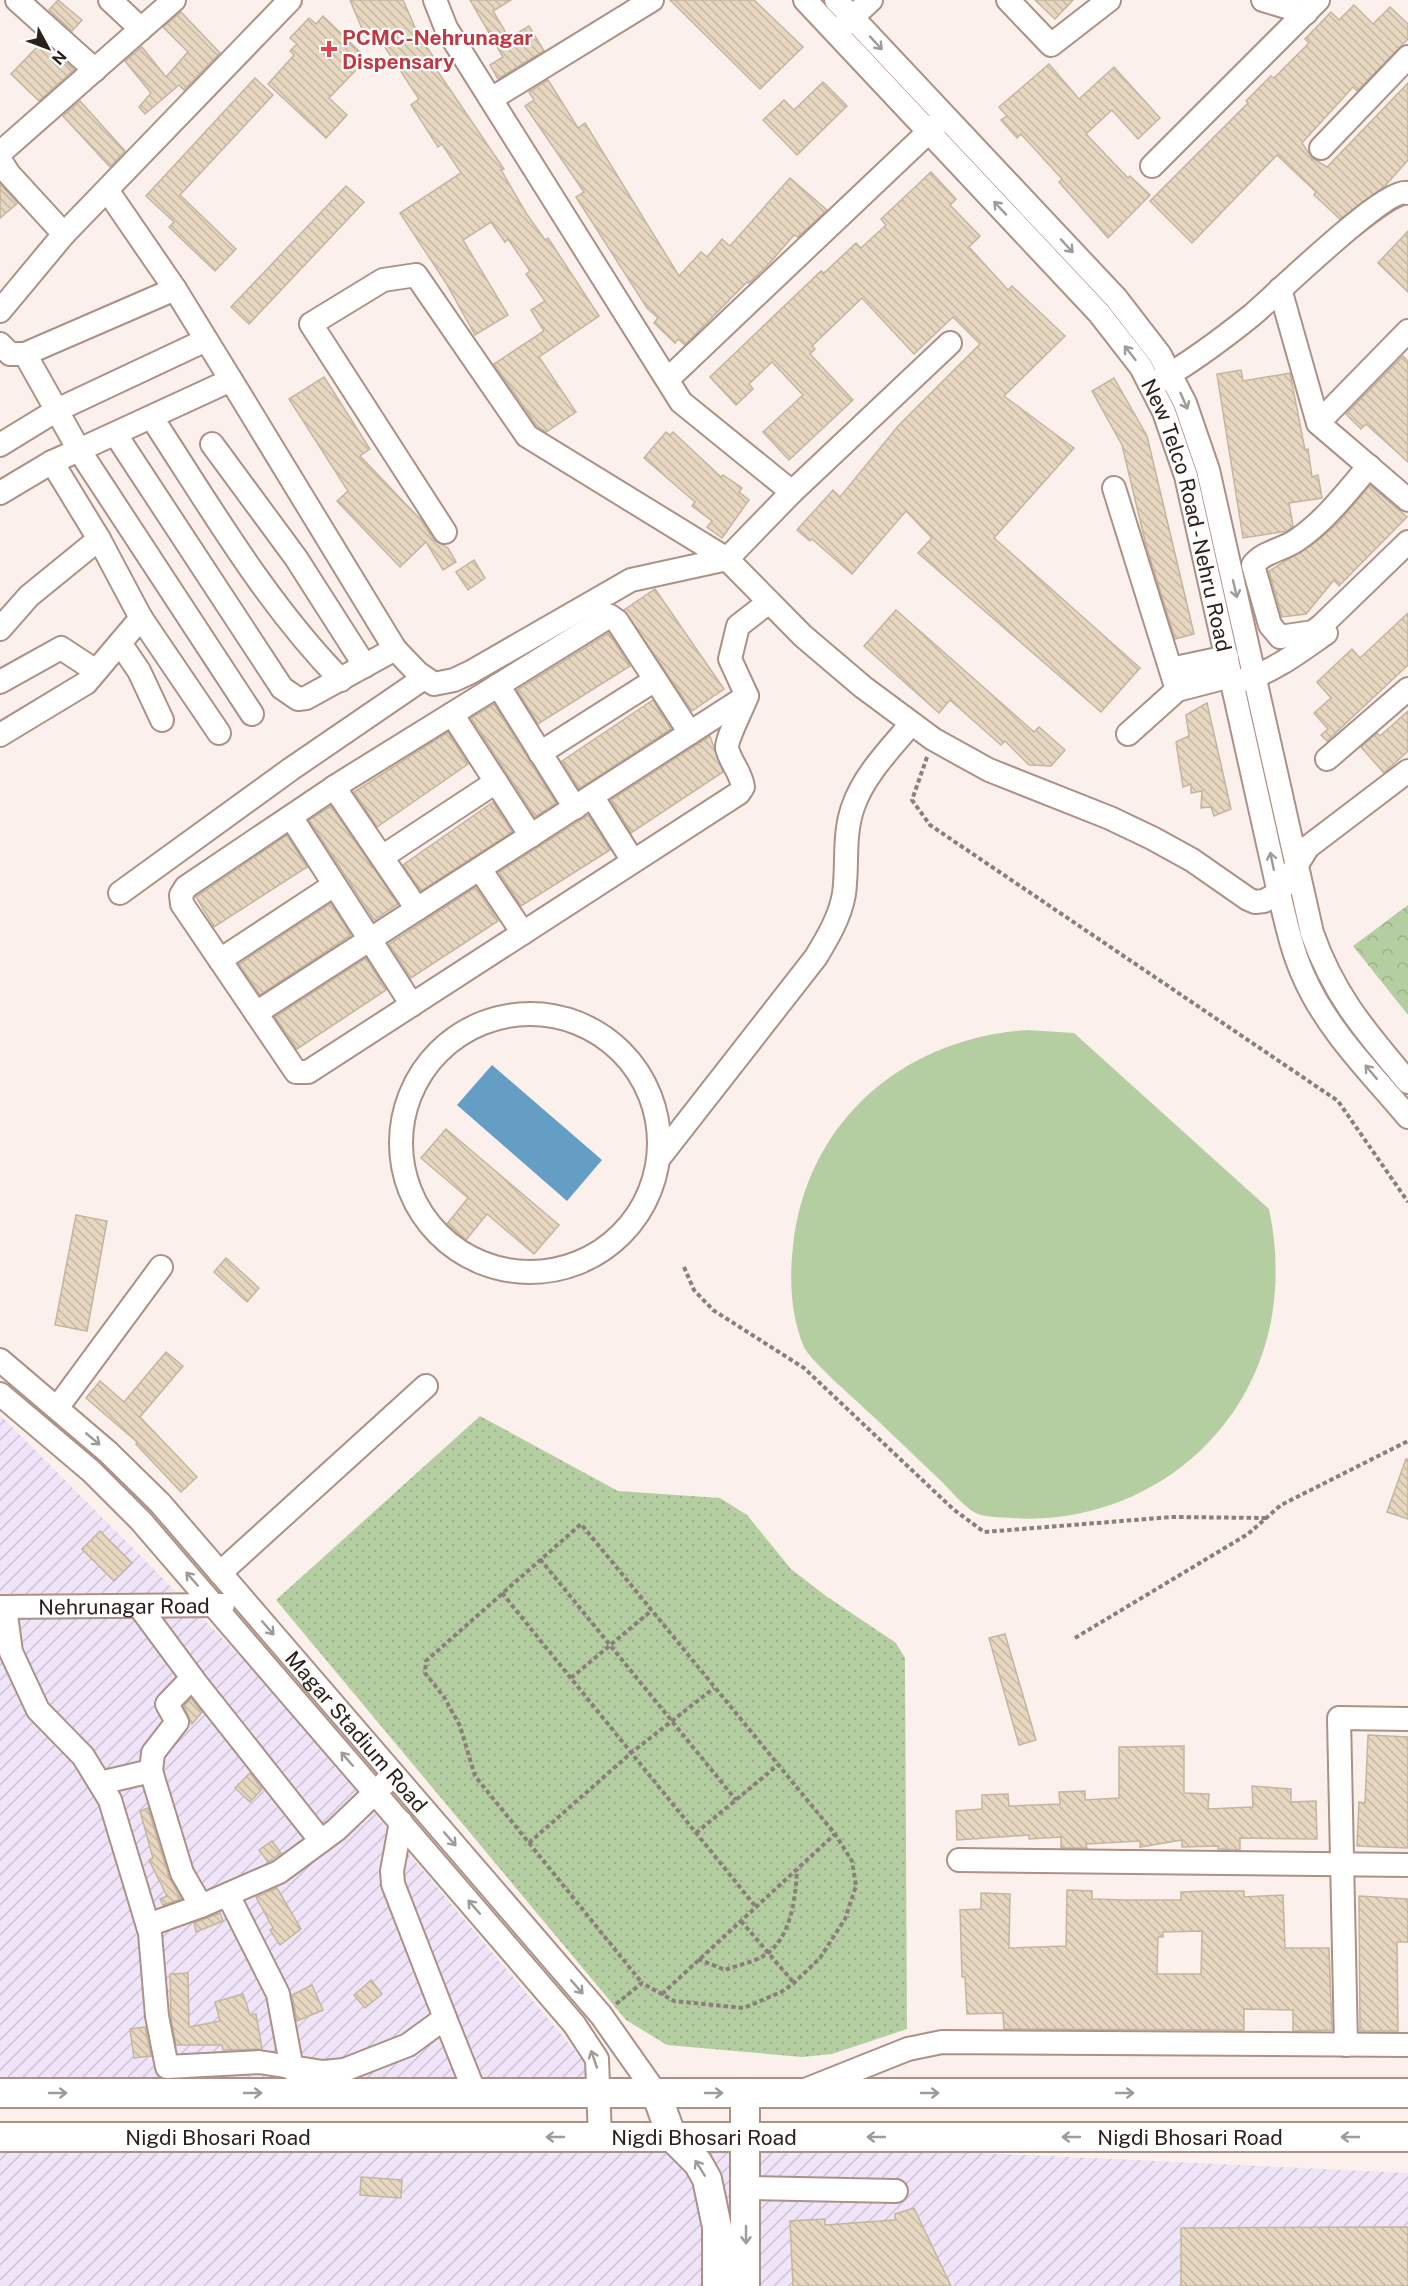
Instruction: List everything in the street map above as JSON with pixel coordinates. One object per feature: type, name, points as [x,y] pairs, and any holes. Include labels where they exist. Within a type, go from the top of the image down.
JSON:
[{"type":"main road","name":"Nigdi Bhosari Road","points":[[0,2092],[338,2081],[475,2093],[1408,2093]]},
{"type":"main road","name":"Magar Stadium Road","points":[[656,2093],[672,2137]]},
{"type":"main road","points":[[745,2093],[745,2286]]},
{"type":"main road","name":"Nigdi Bhosari Road","points":[[0,2137],[1408,2137]]},
{"type":"main road","points":[[672,2137],[698,2163],[706,2179],[717,2228],[717,2286]]},
{"type":"street","points":[[17,0],[95,70]]},
{"type":"street","points":[[110,0],[141,29]]},
{"type":"street","points":[[0,153],[174,0]]},
{"type":"street","points":[[0,310],[64,234],[290,0]]},
{"type":"street","points":[[435,0],[446,28],[681,402],[792,492]]},
{"type":"street","points":[[491,99],[652,0]]},
{"type":"street","name":"New Telco Road - Nehru Road","points":[[805,0],[1099,313],[1141,367],[1164,412],[1186,476],[1236,674],[1324,968],[1338,993],[1408,1082]]},
{"type":"street","name":"New Telco Road - Nehru Road","points":[[837,0],[1116,298],[1160,355],[1185,403],[1208,470],[1236,674],[1279,893],[1297,958],[1319,1005],[1408,1117]]},
{"type":"street","points":[[836,32],[871,0]]},
{"type":"street","points":[[1008,0],[1051,45],[1109,0]]},
{"type":"street","points":[[1263,0],[1312,7]]},
{"type":"street","points":[[1152,166],[1312,7]]},
{"type":"street","points":[[1320,148],[1408,57]]},
{"type":"street","points":[[1346,140],[1408,78]]},
{"type":"street","points":[[668,379],[945,116]]},
{"type":"street","points":[[0,160],[9,174],[64,234]]},
{"type":"street","points":[[107,190],[175,289],[395,649],[424,678],[434,684],[454,680],[632,580],[727,559],[792,492],[950,344]]},
{"type":"street","points":[[1150,386],[1252,315],[1390,196],[1408,193]]},
{"type":"street","points":[[445,532],[311,324],[383,280],[416,275],[527,436],[727,559],[818,649],[911,724],[989,770],[1110,818],[1152,838],[1192,860],[1248,899],[1264,901],[1279,893],[1296,870],[1308,847],[1408,771]]},
{"type":"street","points":[[0,344],[10,354],[25,354],[175,289]]},
{"type":"street","points":[[1280,289],[1318,423],[1408,500]]},
{"type":"street","points":[[1318,423],[1408,331]]},
{"type":"street","points":[[0,445],[57,410],[206,340]]},
{"type":"street","points":[[25,354],[79,450],[252,714]]},
{"type":"street","points":[[0,493],[52,462],[116,435],[231,380]]},
{"type":"street","points":[[152,418],[257,580],[307,645],[341,680]]},
{"type":"street","points":[[116,435],[282,688],[298,699],[306,698],[395,649]]},
{"type":"street","points":[[212,444],[296,558],[365,666]]},
{"type":"street","points":[[52,462],[99,539],[141,618],[219,733]]},
{"type":"street","points":[[1369,466],[1325,519],[1295,542],[1259,558],[1254,565],[1270,625],[1280,638],[1313,632],[1408,542]]},
{"type":"street","points":[[1114,488],[1174,680]]},
{"type":"street","points":[[0,629],[29,596],[99,539]]},
{"type":"street","points":[[1128,734],[1174,680],[1236,674],[1292,657],[1334,627],[1408,556]]},
{"type":"street","points":[[690,733],[617,621],[610,616],[334,788],[186,887],[181,895],[182,904],[296,1072],[302,1074],[739,793],[743,787],[742,778],[727,748],[728,737],[738,723],[747,696],[730,658],[738,626],[769,602]]},
{"type":"street","points":[[0,735],[86,683],[141,618]]},
{"type":"street","points":[[120,643],[139,672],[162,720]]},
{"type":"street","points":[[0,682],[61,648],[96,671]]},
{"type":"street","points":[[120,893],[291,769],[424,678]]},
{"type":"street","points":[[540,753],[656,680]]},
{"type":"street","points":[[498,686],[540,753],[633,861]]},
{"type":"street","points":[[1327,759],[1408,689]]},
{"type":"street","points":[[256,1013],[747,696]]},
{"type":"street","points":[[452,714],[531,836]]},
{"type":"street","points":[[659,1158],[656,1111],[637,1069],[604,1037],[562,1018],[539,1014],[505,1017],[472,1028],[452,1041],[421,1075],[410,1095],[404,1118],[403,1164],[408,1186],[418,1207],[447,1243],[477,1261],[510,1271],[556,1270],[578,1263],[617,1238],[645,1202],[659,1158],[816,957],[831,933],[844,893],[844,860],[852,807],[864,782],[911,724]]},
{"type":"street","points":[[382,857],[496,782]]},
{"type":"street","points":[[334,788],[417,909]]},
{"type":"street","points":[[291,817],[412,1005]]},
{"type":"street","points":[[480,869],[523,933]]},
{"type":"street","points":[[220,960],[334,885]]},
{"type":"street","points":[[57,1408],[161,1267]]},
{"type":"street","name":"Magar Stadium Road","points":[[0,1360],[132,1474],[248,1605],[601,2015],[656,2093]]},
{"type":"street","points":[[220,1573],[426,1386]]},
{"type":"street","name":"Magar Stadium Road","points":[[0,1394],[114,1492],[376,1792],[574,2024],[597,2060],[600,2138]]},
{"type":"street","points":[[140,1605],[192,1678],[321,1841]]},
{"type":"street","name":"Nehrunagar Road","points":[[3,1607],[248,1605]]},
{"type":"street","points":[[3,1607],[11,1652],[38,1710],[83,1756],[110,1800],[148,1925],[157,2016],[167,2067],[259,2062],[292,2069],[323,2072],[338,2081],[408,2045],[446,2018]]},
{"type":"street","points":[[192,1678],[167,1704],[177,1722],[153,1753],[151,1771],[182,1873],[201,1906]]},
{"type":"street","points":[[1346,2045],[1339,1718],[1408,1719]]},
{"type":"street","points":[[100,1783],[132,1773],[151,1771]]},
{"type":"street","points":[[148,1925],[201,1906],[279,1872],[321,1841],[393,1774]]},
{"type":"street","points":[[401,1822],[392,1871],[393,1884],[475,2093]]},
{"type":"street","points":[[959,1860],[1408,1865]]},
{"type":"street","points":[[228,1895],[278,1994],[292,2069]]},
{"type":"street","points":[[798,2093],[908,2049],[942,2042],[1408,2045]]},
{"type":"street","points":[[746,2188],[896,2191]]},
{"type":"path","points":[[933,739],[912,800],[930,825],[1338,1101],[1408,1202]]},
{"type":"path","points":[[684,1267],[694,1290],[713,1310],[804,1368],[953,1509],[984,1532],[1172,1517],[1266,1518]]},
{"type":"path","points":[[1075,1638],[1248,1534],[1281,1505],[1408,1441]]},
{"type":"path","points":[[580,1524],[835,1834],[852,1860],[856,1886],[845,1919],[820,1958],[781,1992],[744,2008],[674,2001],[642,1983],[475,1776],[460,1726],[425,1672],[426,1661],[540,1559],[580,1524]]},
{"type":"path","points":[[540,1559],[736,1800]]},
{"type":"path","points":[[502,1593],[756,1907]]},
{"type":"path","points":[[571,1678],[651,1611]]},
{"type":"path","points":[[529,1843],[631,1753],[715,1688]]},
{"type":"path","points":[[696,1833],[778,1765]]},
{"type":"path","points":[[662,1994],[835,1834]]},
{"type":"path","points":[[699,1959],[725,1970],[768,1952],[778,1941],[796,1904],[797,1868]]},
{"type":"path","points":[[741,1920],[794,1983]]},
{"type":"path","points":[[601,2015],[642,1983]]},
{"type":"shaded area","points":[[0,1415],[254,1670],[603,2084],[0,2084]]},
{"type":"shaded area","points":[[665,2138],[1408,2173],[1408,2286],[0,2286],[0,2140]]},
{"type":"green space","points":[[1408,905],[1408,1015],[1353,946]]},
{"type":"green space","points":[[1027,1030],[1074,1033],[1269,1209],[1276,1275],[1267,1339],[1256,1370],[1242,1399],[1223,1426],[1200,1451],[1159,1482],[1113,1504],[1064,1516],[1039,1518],[981,1515],[960,1501],[808,1354],[796,1323],[791,1285],[793,1247],[802,1202],[818,1161],[840,1125],[869,1094],[902,1069],[940,1050],[982,1036]]},
{"type":"green space","points":[[480,1416],[618,1491],[720,1498],[747,1515],[791,1569],[826,1596],[896,1643],[905,1658],[907,2029],[832,2054],[802,2057],[667,2045],[626,2020],[276,1600]]},
{"type":"water","points":[[492,1065],[602,1160],[567,1201],[457,1105]]},
{"type":"building","points":[[58,0],[82,20],[72,31],[49,10]]},
{"type":"building","points":[[350,0],[403,0],[417,32],[438,64],[434,66],[504,169],[501,170],[526,213],[545,240],[548,238],[599,316],[539,357],[576,412],[546,432],[537,426],[494,364],[544,331],[531,310],[545,301],[526,274],[530,271],[508,239],[505,242],[491,222],[463,240],[508,315],[475,335],[446,283],[400,213],[461,173],[442,144],[438,147],[411,105],[419,99],[377,35],[368,43]]},
{"type":"building","points":[[470,0],[511,0],[493,11],[509,38],[529,26],[544,51],[498,79],[490,65],[503,57]]},
{"type":"building","points":[[670,0],[754,0],[803,47],[760,89]]},
{"type":"building","points":[[1035,0],[1073,0],[1055,19]]},
{"type":"building","points":[[1354,5],[1373,24],[1390,7],[1408,24],[1408,39],[1357,91],[1353,87],[1302,143],[1312,158],[1327,167],[1408,83],[1408,160],[1385,186],[1340,219],[1314,195],[1316,192],[1277,155],[1192,243],[1150,201],[1248,103],[1246,101],[1271,76],[1274,78],[1309,43],[1305,39],[1331,12],[1339,20]]},
{"type":"building","points":[[181,12],[220,53],[184,90],[179,85],[145,114],[139,107],[151,93],[125,61],[142,47],[166,77],[188,52],[163,27]]},
{"type":"building","points":[[323,16],[360,52],[352,60],[359,67],[329,98],[347,115],[326,138],[268,84],[294,55],[290,51],[297,44],[290,38],[309,18],[316,24]]},
{"type":"building","points":[[43,41],[74,70],[39,101],[11,74]]},
{"type":"building","points":[[1049,64],[1079,99],[1114,67],[1160,118],[1138,139],[1112,110],[1086,134],[1128,178],[1130,176],[1150,195],[1108,238],[1059,182],[1062,179],[1021,134],[1017,138],[1001,120],[1007,116],[999,107]]},
{"type":"building","points":[[255,78],[273,95],[180,195],[236,249],[215,271],[169,227],[174,222],[146,196]]},
{"type":"building","points":[[548,80],[578,128],[585,123],[679,276],[701,252],[707,257],[722,239],[730,246],[790,178],[827,210],[798,237],[794,235],[768,265],[749,283],[747,282],[685,345],[678,339],[675,343],[654,323],[658,318],[647,308],[576,197],[584,192],[525,106],[534,100],[529,92]]},
{"type":"building","points":[[823,82],[847,106],[797,155],[763,120],[784,100],[794,110]]},
{"type":"building","points":[[80,101],[125,151],[110,167],[63,116]]},
{"type":"building","points":[[931,172],[956,199],[950,205],[980,236],[969,247],[1008,290],[1012,286],[1065,336],[1004,396],[1074,448],[994,538],[1140,668],[1101,712],[918,553],[932,538],[906,511],[852,574],[812,539],[810,541],[797,530],[833,490],[840,497],[899,425],[980,344],[953,317],[914,354],[862,298],[812,346],[815,349],[810,354],[853,400],[789,460],[763,432],[803,395],[772,362],[749,384],[753,389],[736,405],[710,377],[821,271],[824,273],[856,243],[861,248],[886,225],[881,219]]},
{"type":"building","points":[[0,184],[18,203],[0,218]]},
{"type":"building","points":[[346,186],[364,202],[249,324],[231,307]]},
{"type":"building","points":[[1408,231],[1408,292],[1378,263]]},
{"type":"building","points":[[1403,356],[1408,361],[1408,462],[1366,424],[1361,429],[1346,414]]},
{"type":"building","points":[[1241,370],[1243,381],[1290,373],[1305,450],[1308,449],[1312,477],[1318,475],[1322,498],[1289,503],[1293,526],[1287,531],[1243,538],[1217,374]]},
{"type":"building","points":[[324,377],[370,449],[360,456],[421,520],[434,540],[448,548],[456,562],[443,570],[426,542],[400,567],[337,501],[348,491],[289,399]]},
{"type":"building","points":[[1114,378],[1147,436],[1194,634],[1175,639],[1146,545],[1122,445],[1092,391]]},
{"type":"building","points":[[666,432],[670,435],[673,432],[721,477],[723,475],[742,488],[739,492],[749,500],[722,538],[707,527],[712,521],[692,506],[695,502],[644,458]]},
{"type":"building","points":[[1370,485],[1407,517],[1339,586],[1334,580],[1306,614],[1282,617],[1269,571],[1316,542],[1339,522]]},
{"type":"building","points":[[474,560],[485,578],[468,590],[456,572]]},
{"type":"building","points":[[655,589],[724,689],[692,711],[624,610]]},
{"type":"building","points":[[896,610],[1034,732],[1039,727],[1065,750],[1051,766],[1029,765],[1005,741],[1001,745],[950,700],[939,713],[864,646]]},
{"type":"building","points":[[1408,613],[1408,665],[1327,741],[1321,735],[1328,729],[1314,713],[1331,698],[1317,682],[1352,649],[1360,658]]},
{"type":"building","points":[[609,633],[630,666],[538,724],[517,690]]},
{"type":"building","points":[[653,700],[671,729],[579,789],[562,761]]},
{"type":"building","points":[[1207,703],[1231,809],[1214,816],[1211,807],[1201,808],[1202,791],[1191,793],[1191,784],[1183,787],[1176,742],[1189,736],[1186,715]]},
{"type":"building","points":[[494,704],[556,803],[535,817],[471,718]]},
{"type":"building","points":[[1408,711],[1408,751],[1384,773],[1361,747],[1377,733],[1380,736]]},
{"type":"building","points":[[448,732],[468,764],[377,827],[354,792]]},
{"type":"building","points":[[710,736],[723,772],[631,833],[611,800]]},
{"type":"building","points":[[493,802],[512,832],[421,891],[403,865]]},
{"type":"building","points":[[331,806],[398,904],[374,920],[309,820]]},
{"type":"building","points":[[588,815],[610,850],[521,906],[499,872]]},
{"type":"building","points":[[287,835],[307,867],[214,927],[196,897]]},
{"type":"building","points":[[476,887],[498,921],[411,978],[389,944]]},
{"type":"building","points":[[331,903],[351,935],[260,995],[239,964]]},
{"type":"building","points":[[366,958],[386,990],[297,1049],[275,1017]]},
{"type":"building","points":[[446,1129],[559,1225],[534,1254],[487,1214],[466,1240],[447,1224],[468,1198],[421,1158]]},
{"type":"building","points":[[76,1215],[107,1221],[87,1331],[55,1325]]},
{"type":"building","points":[[226,1258],[259,1288],[247,1302],[214,1272]]},
{"type":"building","points":[[166,1352],[183,1366],[140,1417],[197,1477],[181,1492],[136,1444],[137,1442],[86,1398],[100,1381],[124,1402]]},
{"type":"building","points":[[1406,1459],[1408,1459],[1408,1519],[1387,1512]]},
{"type":"building","points":[[100,1531],[132,1563],[114,1581],[82,1549]]},
{"type":"building","points":[[1005,1634],[1036,1740],[1019,1745],[989,1638]]},
{"type":"building","points":[[191,1698],[202,1712],[192,1724],[184,1706]]},
{"type":"building","points":[[1368,1735],[1408,1737],[1408,1848],[1357,1846],[1359,1802],[1365,1803]]},
{"type":"building","points":[[1184,1746],[1184,1793],[1209,1794],[1208,1809],[1253,1807],[1252,1786],[1291,1789],[1291,1802],[1316,1801],[1317,1839],[1240,1838],[1240,1850],[1218,1849],[1218,1846],[1182,1847],[1182,1840],[1140,1847],[1140,1841],[1086,1844],[1087,1848],[1061,1848],[1061,1837],[1029,1839],[1029,1835],[957,1840],[956,1811],[982,1809],[982,1795],[1008,1794],[1009,1806],[1060,1804],[1059,1792],[1085,1791],[1085,1800],[1119,1798],[1119,1747]]},
{"type":"building","points":[[250,1773],[262,1789],[250,1802],[235,1788]]},
{"type":"building","points":[[148,1808],[169,1877],[181,1899],[163,1905],[160,1899],[167,1896],[149,1860],[153,1858],[140,1811]]},
{"type":"building","points":[[272,1841],[281,1853],[268,1862],[259,1850]]},
{"type":"building","points":[[277,1888],[301,1929],[280,1945],[270,1930],[273,1928],[256,1897]]},
{"type":"building","points":[[1067,1890],[1092,1891],[1092,1899],[1126,1900],[1181,1900],[1181,1892],[1207,1891],[1244,1891],[1244,1897],[1283,1895],[1285,1948],[1329,1948],[1332,2030],[1293,2031],[1293,2010],[1244,2009],[1244,2030],[1004,2029],[1003,2013],[967,2014],[965,1977],[962,1977],[960,1910],[981,1909],[981,1893],[1010,1894],[1009,1948],[1066,1946]],"holes":[[[1202,1931],[1201,1974],[1157,1974],[1158,1937],[1163,1937],[1163,1932]]]},
{"type":"building","points":[[1359,1896],[1408,1899],[1408,1942],[1397,1942],[1398,2031],[1360,2031]]},
{"type":"building","points":[[220,1913],[223,1921],[196,1932],[194,1923]]},
{"type":"building","points":[[188,1973],[189,2027],[220,2021],[215,2002],[243,1994],[250,2015],[256,2014],[262,2049],[223,2050],[222,2045],[176,2045],[171,2018],[170,1974]]},
{"type":"building","points":[[371,1980],[382,1994],[365,2008],[354,1995]]},
{"type":"building","points":[[312,1985],[323,2010],[297,2021],[292,1995]]},
{"type":"building","points":[[145,2027],[151,2056],[134,2058],[130,2029]]},
{"type":"building","points":[[361,2177],[402,2180],[401,2198],[360,2195]]},
{"type":"building","points":[[914,2208],[951,2286],[793,2286],[790,2221],[825,2219],[825,2225],[895,2220],[895,2214]]},
{"type":"building","points":[[1408,2227],[1408,2286],[1181,2286],[1181,2228]]},
{"type":"place","name":"PCMC-Nehrunagar Dispensary","points":[[329,49]]}]
